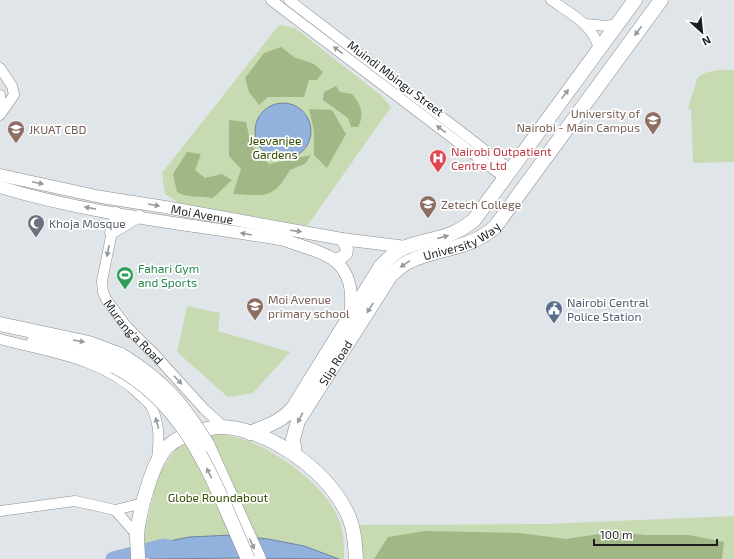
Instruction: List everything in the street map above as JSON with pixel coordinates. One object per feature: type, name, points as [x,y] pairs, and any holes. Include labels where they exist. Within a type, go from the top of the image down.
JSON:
[{"type":"highway","name":"University Way","points":[[406,247],[449,236],[463,229],[474,220],[635,0]]},
{"type":"highway","name":"University Way","points":[[391,275],[407,262],[472,243],[486,235],[495,227],[661,0]]},
{"type":"highway","name":"Slip Road","points":[[250,433],[276,423],[286,417],[350,319],[381,266],[393,254],[406,247]]},
{"type":"highway","name":"Slip Road","points":[[295,455],[293,439],[298,421],[391,275]]},
{"type":"highway","points":[[0,324],[89,343],[117,361],[127,372],[167,405],[189,435],[217,490],[248,559]]},
{"type":"highway","points":[[0,334],[117,361]]},
{"type":"highway","name":"Murang'a Road","points":[[117,361],[164,387],[189,414],[207,444],[259,559]]},
{"type":"highway","points":[[138,559],[137,538],[143,503],[157,461],[166,447],[178,438],[204,429],[224,427],[250,433],[272,441],[295,455],[323,477],[346,509],[352,525],[356,559]]},
{"type":"main road","name":"Moi Avenue","points":[[0,175],[101,197],[342,239],[406,247]]},
{"type":"main road","name":"Moi Avenue","points":[[0,187],[22,193],[116,212],[285,240],[334,260]]},
{"type":"main road","points":[[112,232],[139,216]]},
{"type":"main road","points":[[334,260],[341,258],[346,254],[347,249],[342,239]]},
{"type":"main road","name":"Slip Road","points":[[334,260],[347,278],[351,290],[353,299],[350,319]]},
{"type":"street","name":"Muindi Mbingu Street","points":[[271,0],[508,174]]},
{"type":"street","name":"Muindi Mbingu Street","points":[[289,0],[508,174]]},
{"type":"street","points":[[551,0],[586,24],[593,33],[599,49]]},
{"type":"street","points":[[586,24],[606,26],[618,24]]},
{"type":"street","points":[[0,68],[12,86],[14,95],[1,114]]},
{"type":"street","points":[[0,95],[1,114]]},
{"type":"street","name":"Murang'a Road","points":[[116,212],[102,281],[103,292],[106,299],[126,326],[158,357],[204,409],[224,427]]},
{"type":"street","points":[[0,339],[95,365],[113,374],[136,391],[152,407],[156,419],[159,433],[157,461]]},
{"type":"street","points":[[0,511],[75,501],[115,510],[143,503]]},
{"type":"street","points":[[115,510],[137,538]]},
{"type":"green space","name":"Jeevanjee Gardens","points":[[279,25],[295,28],[382,96],[391,107],[307,226],[179,203],[165,194],[162,173]]},
{"type":"green space","points":[[281,47],[294,57],[314,64],[323,72],[317,80],[309,80],[304,97],[268,97],[259,105],[249,92],[245,78],[264,53]]},
{"type":"green space","points":[[719,70],[734,70],[734,162],[693,163],[691,109],[688,108],[697,79],[704,73]]},
{"type":"green space","points":[[336,86],[340,92],[352,94],[358,102],[362,114],[358,127],[351,127],[348,118],[323,100],[324,92]]},
{"type":"green space","points":[[309,109],[332,110],[346,134],[327,168],[314,155],[314,131]]},
{"type":"green space","points":[[229,120],[246,122],[251,145],[269,164],[311,155],[305,164],[290,170],[278,187],[267,194],[233,194],[241,169],[229,156]]},
{"type":"green space","points":[[187,152],[201,154],[195,170],[205,178],[222,174],[232,180],[213,198],[190,196],[177,192],[173,174]]},
{"type":"green space","points":[[187,306],[220,313],[218,331],[290,352],[253,393],[228,397],[177,352]]},
{"type":"green space","name":"Globe Roundabout","points":[[209,432],[239,438],[261,446],[288,463],[313,484],[324,495],[339,520],[343,534],[344,559],[148,559],[145,545],[145,531],[158,474],[176,449]]},
{"type":"green space","points":[[734,516],[734,559],[356,559],[355,525],[546,524]]},
{"type":"green space","points":[[425,531],[520,533],[566,539],[612,532],[646,535],[689,535],[724,542],[722,559],[374,559],[388,537]]},
{"type":"water","points":[[283,103],[294,105],[303,111],[309,120],[311,131],[309,142],[303,151],[294,157],[283,159],[272,157],[263,151],[257,142],[255,131],[257,120],[263,111],[272,105]]},
{"type":"water","points":[[232,535],[268,539],[304,546],[339,559],[150,559],[151,545],[189,537]]},
{"type":"waterway","points":[[113,559],[164,546],[169,547]]},
{"type":"place","name":"University of Nairobi - Main Campus","points":[[653,135]]},
{"type":"place","name":"JKUAT CBD","points":[[16,144]]},
{"type":"place","name":"Nairobi Outpatient Centre Ltd","points":[[438,173]]},
{"type":"place","name":"Zetech College","points":[[428,219]]},
{"type":"place","name":"Khoja Mosque","points":[[36,238]]},
{"type":"place","name":"Fahari Gym and Sports","points":[[125,290]]},
{"type":"place","name":"Moi Avenue primary school","points":[[255,321]]},
{"type":"place","name":"Nairobi Central Police Station","points":[[554,324]]}]
